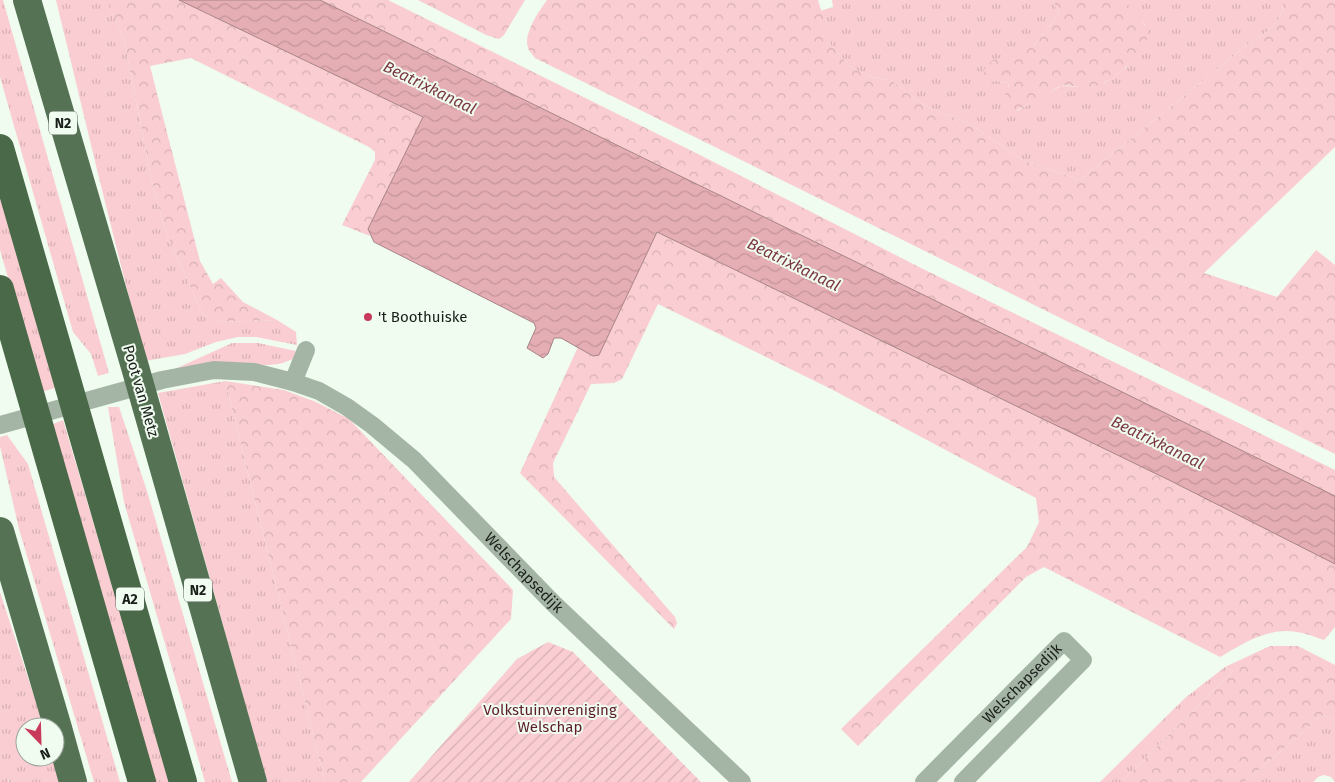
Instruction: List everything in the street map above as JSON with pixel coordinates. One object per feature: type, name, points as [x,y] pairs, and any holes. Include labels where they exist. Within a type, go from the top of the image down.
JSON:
[{"type":"highway","name":"Poot van Metz","points":[[27,0],[135,367],[253,782]]},
{"type":"highway","name":"A2","points":[[0,148],[183,782]]},
{"type":"highway","name":"A2","points":[[0,290],[142,782]]},
{"type":"highway","points":[[0,531],[73,782]]},
{"type":"street","points":[[293,382],[306,350]]},
{"type":"street","name":"Welschapsedijk","points":[[0,425],[162,380],[214,370],[254,372],[319,391],[347,407],[372,425],[414,460],[553,603],[742,782]]},
{"type":"street","name":"Welschapsedijk","points":[[924,782],[1064,641],[1083,660],[963,782]]},
{"type":"green space","points":[[0,0],[3,0],[109,373],[98,376],[91,354],[73,332],[0,77]]},
{"type":"green space","points":[[56,0],[109,0],[109,8],[124,40],[153,187],[166,232],[202,313],[214,322],[277,320],[296,332],[297,345],[256,337],[238,337],[216,342],[185,354],[145,361]]},
{"type":"green space","points":[[109,0],[179,0],[423,117],[368,229],[370,236],[342,225],[375,160],[375,152],[369,147],[191,58],[150,66],[200,261],[213,284],[221,278],[243,302],[277,320],[214,322],[202,313],[166,232],[153,187],[124,40],[109,8]]},
{"type":"green space","points":[[320,0],[388,0],[704,157],[923,269],[1335,470],[1335,496]]},
{"type":"green space","points":[[418,0],[525,0],[504,35],[499,39],[486,35]]},
{"type":"green space","points":[[547,0],[818,0],[831,45],[850,67],[875,78],[891,80],[923,105],[970,124],[1022,160],[1080,180],[1252,41],[1270,29],[1281,14],[1283,0],[1335,0],[1335,147],[1204,273],[1277,297],[1316,250],[1335,265],[1335,454],[535,58],[528,48],[528,36],[533,23]]},
{"type":"green space","points":[[832,0],[1053,0],[1059,14],[1033,46],[1018,52],[997,81],[1009,83],[1008,88],[1017,111],[1061,86],[1092,87],[1106,82],[1127,67],[1145,25],[1125,0],[1283,0],[1283,8],[1278,20],[1270,29],[1252,41],[1080,180],[1022,160],[970,124],[923,105],[891,80],[875,78],[850,67],[831,45],[820,11],[833,7]]},
{"type":"green space","points":[[1053,0],[1125,0],[1147,30],[1146,42],[1135,59],[1108,81],[1092,87],[1059,87],[1028,105],[1007,114],[1002,101],[1009,83],[997,81],[988,84],[983,71],[991,61],[1033,46],[1059,14]]},
{"type":"green space","points":[[0,195],[55,388],[41,392],[0,250]]},
{"type":"green space","points":[[657,232],[1169,480],[1335,564],[1335,627],[1324,640],[1297,632],[1287,631],[1266,634],[1220,657],[1044,567],[1026,577],[858,746],[841,729],[1027,547],[1039,522],[1036,498],[833,390],[658,304],[622,379],[614,383],[591,384],[553,463],[554,477],[675,617],[677,623],[674,629],[520,473],[578,347],[593,356],[599,355]]},
{"type":"green space","points":[[232,343],[258,343],[296,351],[293,359],[277,364],[234,363],[175,369]]},
{"type":"green space","points":[[225,381],[325,782],[267,782],[158,393]]},
{"type":"green space","points":[[225,381],[284,390],[316,402],[349,419],[513,590],[511,619],[361,782],[325,782]]},
{"type":"green space","points":[[108,407],[119,407],[147,491],[232,782],[205,782],[124,502]]},
{"type":"green space","points":[[63,420],[170,782],[155,782],[51,425]]},
{"type":"green space","points":[[7,435],[28,464],[120,782],[94,782],[19,529],[0,446],[0,437]]},
{"type":"green space","points":[[0,592],[41,717],[15,717],[15,767],[56,767],[60,782],[9,782],[8,779],[8,782],[0,782]]},
{"type":"green space","name":"Volkstuinvereniging Welschap","points":[[548,642],[573,652],[701,782],[409,782],[517,659]]},
{"type":"green space","points":[[1270,646],[1298,646],[1335,665],[1335,721],[1323,715],[1245,782],[1121,782],[1233,671],[1225,667]]},
{"type":"green space","points":[[1225,667],[1233,671],[1121,782],[1100,782],[1185,698]]},
{"type":"green space","points":[[1323,715],[1335,721],[1335,782],[1331,777],[1324,775],[1318,777],[1313,782],[1245,782]]},
{"type":"water","name":"Beatrixkanaal","points":[[179,0],[320,0],[1335,496],[1335,564],[1169,480],[657,232],[599,355],[593,356],[561,338],[554,338],[548,354],[543,358],[527,348],[536,328],[534,323],[374,242],[368,229],[423,117]]},
{"type":"place","name":"'t Boothuiske","points":[[368,317]]}]
